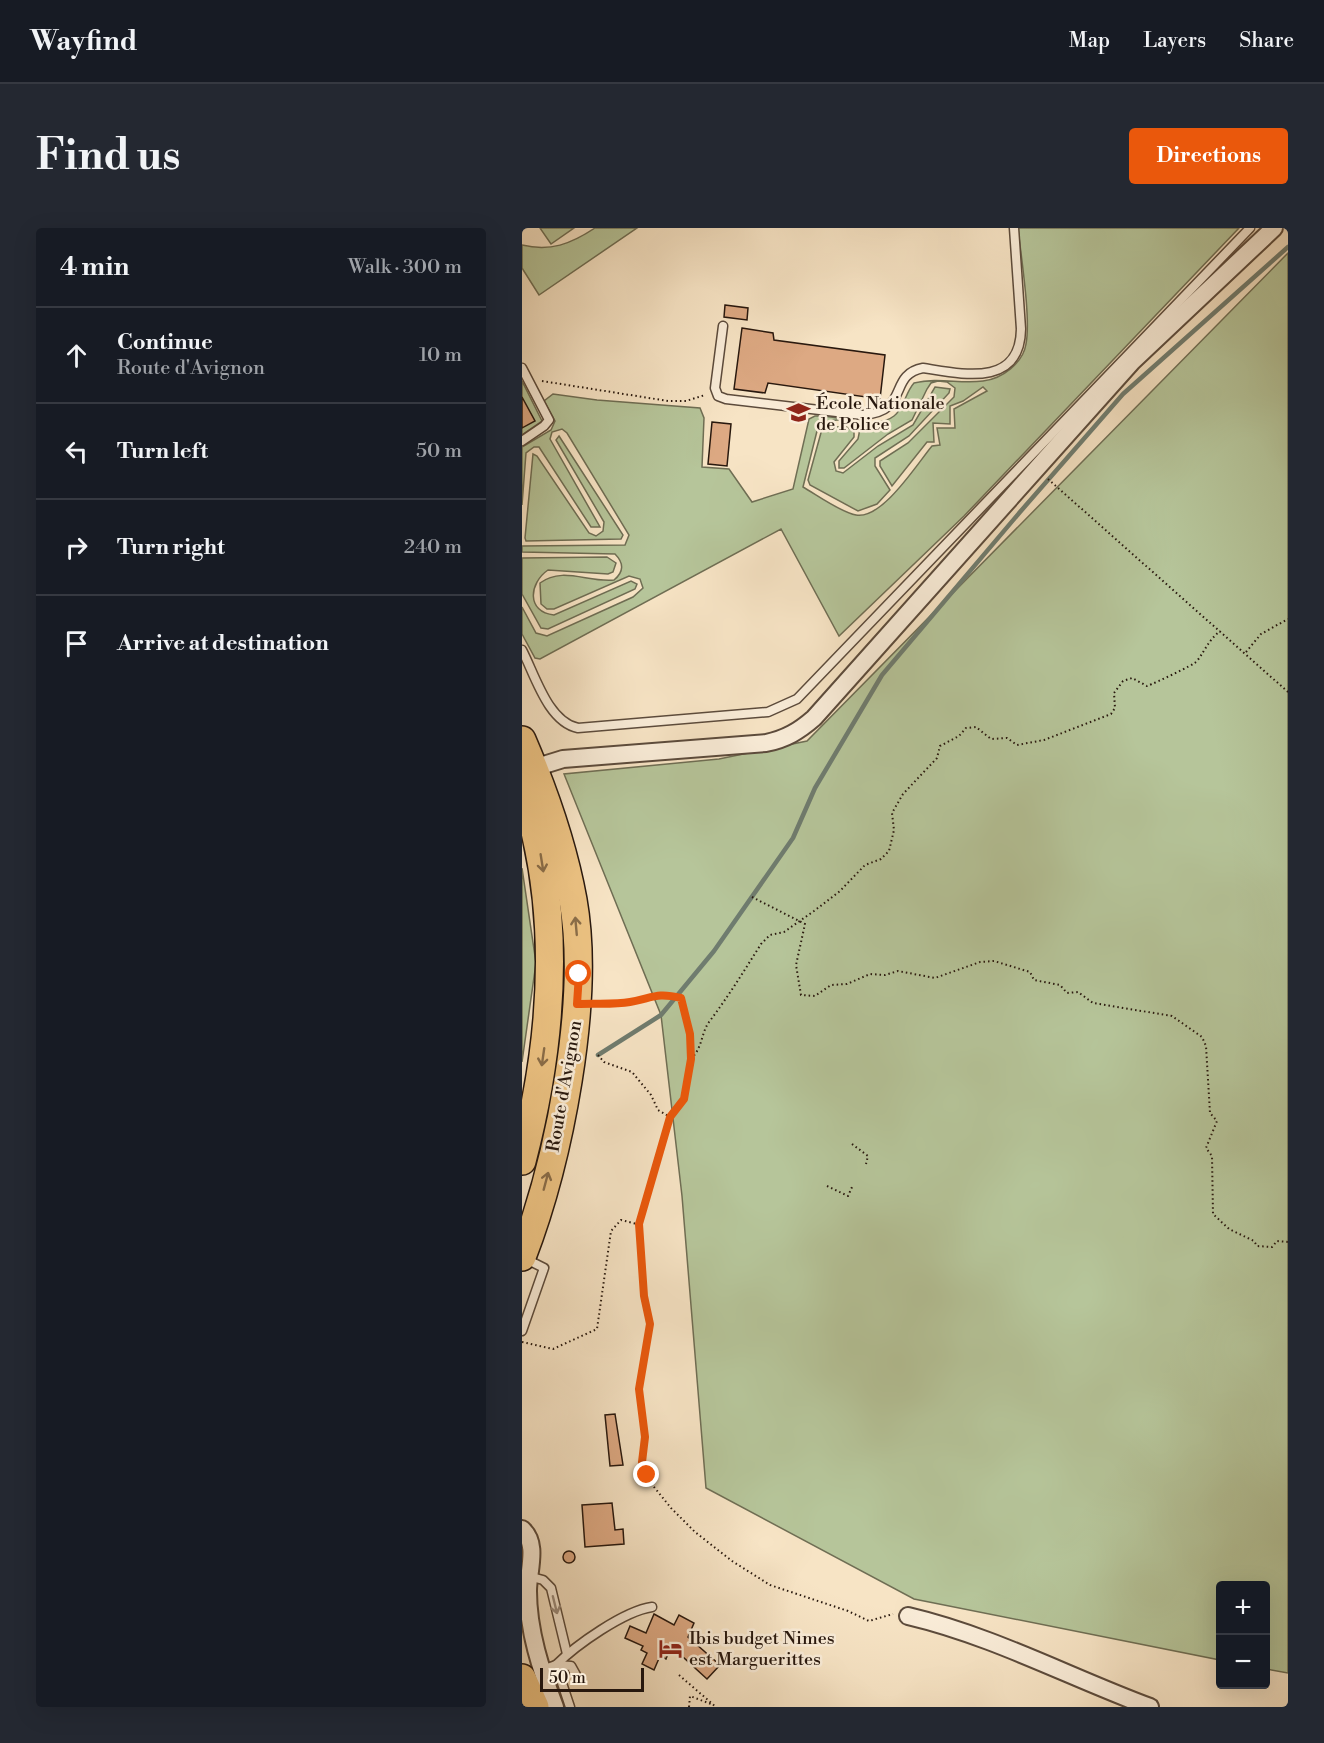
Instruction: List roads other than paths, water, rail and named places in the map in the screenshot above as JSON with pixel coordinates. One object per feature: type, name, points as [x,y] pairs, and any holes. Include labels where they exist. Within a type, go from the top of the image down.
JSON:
[{"type":"main road","name":"Route d'Avignon","points":[[522,740],[540,850],[550,936],[547,1021],[535,1105],[522,1161]]},
{"type":"main road","name":"Route d'Avignon","points":[[522,1257],[554,1151],[577,1004],[579,974],[574,902],[556,831],[528,777]]},
{"type":"main road","points":[[535,1707],[540,1671]]},
{"type":"street","points":[[528,777],[563,759],[766,743],[782,740],[800,730],[814,718],[1132,362],[1274,228]]},
{"type":"street","points":[[526,1536],[525,1576],[528,1613],[540,1671],[555,1707]]},
{"type":"street","points":[[908,1616],[990,1639],[1086,1683],[1150,1707]]},
{"type":"lane","points":[[723,326],[718,396],[726,399],[862,416],[876,415],[891,407],[902,382],[913,370],[923,368],[976,375],[999,369],[1016,356],[1021,342],[1014,228]]},
{"type":"lane","points":[[522,650],[554,712],[566,725],[578,728],[768,712],[797,699],[1250,228]]},
{"type":"lane","points":[[522,368],[549,420],[522,441]]},
{"type":"lane","points":[[522,1257],[544,1268],[522,1331]]},
{"type":"lane","points":[[522,1519],[526,1536]]},
{"type":"lane","points":[[525,1576],[543,1580],[551,1588],[567,1654]]},
{"type":"lane","points":[[540,1671],[637,1609],[652,1607]]},
{"type":"lane","points":[[540,1671],[571,1666],[576,1675]]},
{"type":"lane","points":[[540,1671],[570,1707]]},
{"type":"waterway","points":[[598,1055],[661,1015],[714,951],[793,838],[815,788],[882,675],[1020,512],[1123,394],[1288,247]]},
{"type":"place","name":"École Nationale de Police","points":[[798,413]]},
{"type":"place","name":"Ibis budget Nimes est Marguerittes","points":[[671,1648]]}]
